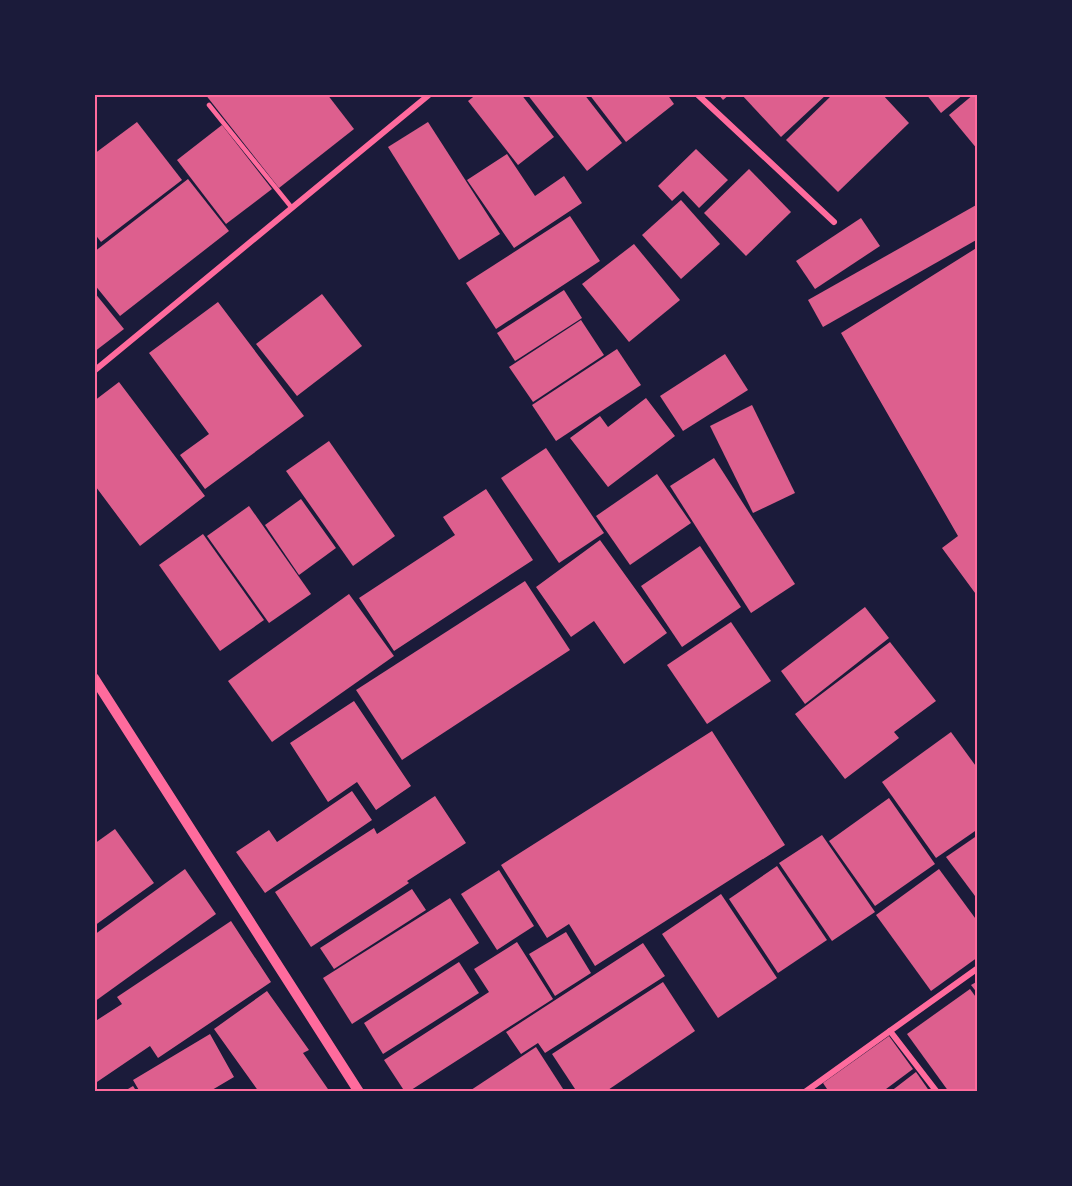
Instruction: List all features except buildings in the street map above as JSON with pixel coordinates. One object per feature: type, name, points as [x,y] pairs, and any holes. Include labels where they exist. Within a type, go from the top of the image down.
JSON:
[{"type":"street","points":[[94,371],[430,94]]},
{"type":"street","points":[[697,94],[834,222]]},
{"type":"street","points":[[94,678],[359,1092]]},
{"type":"street","points":[[805,1092],[978,968]]},
{"type":"street","points":[[890,1031],[937,1092]]},
{"type":"lane","points":[[209,105],[292,208]]}]
